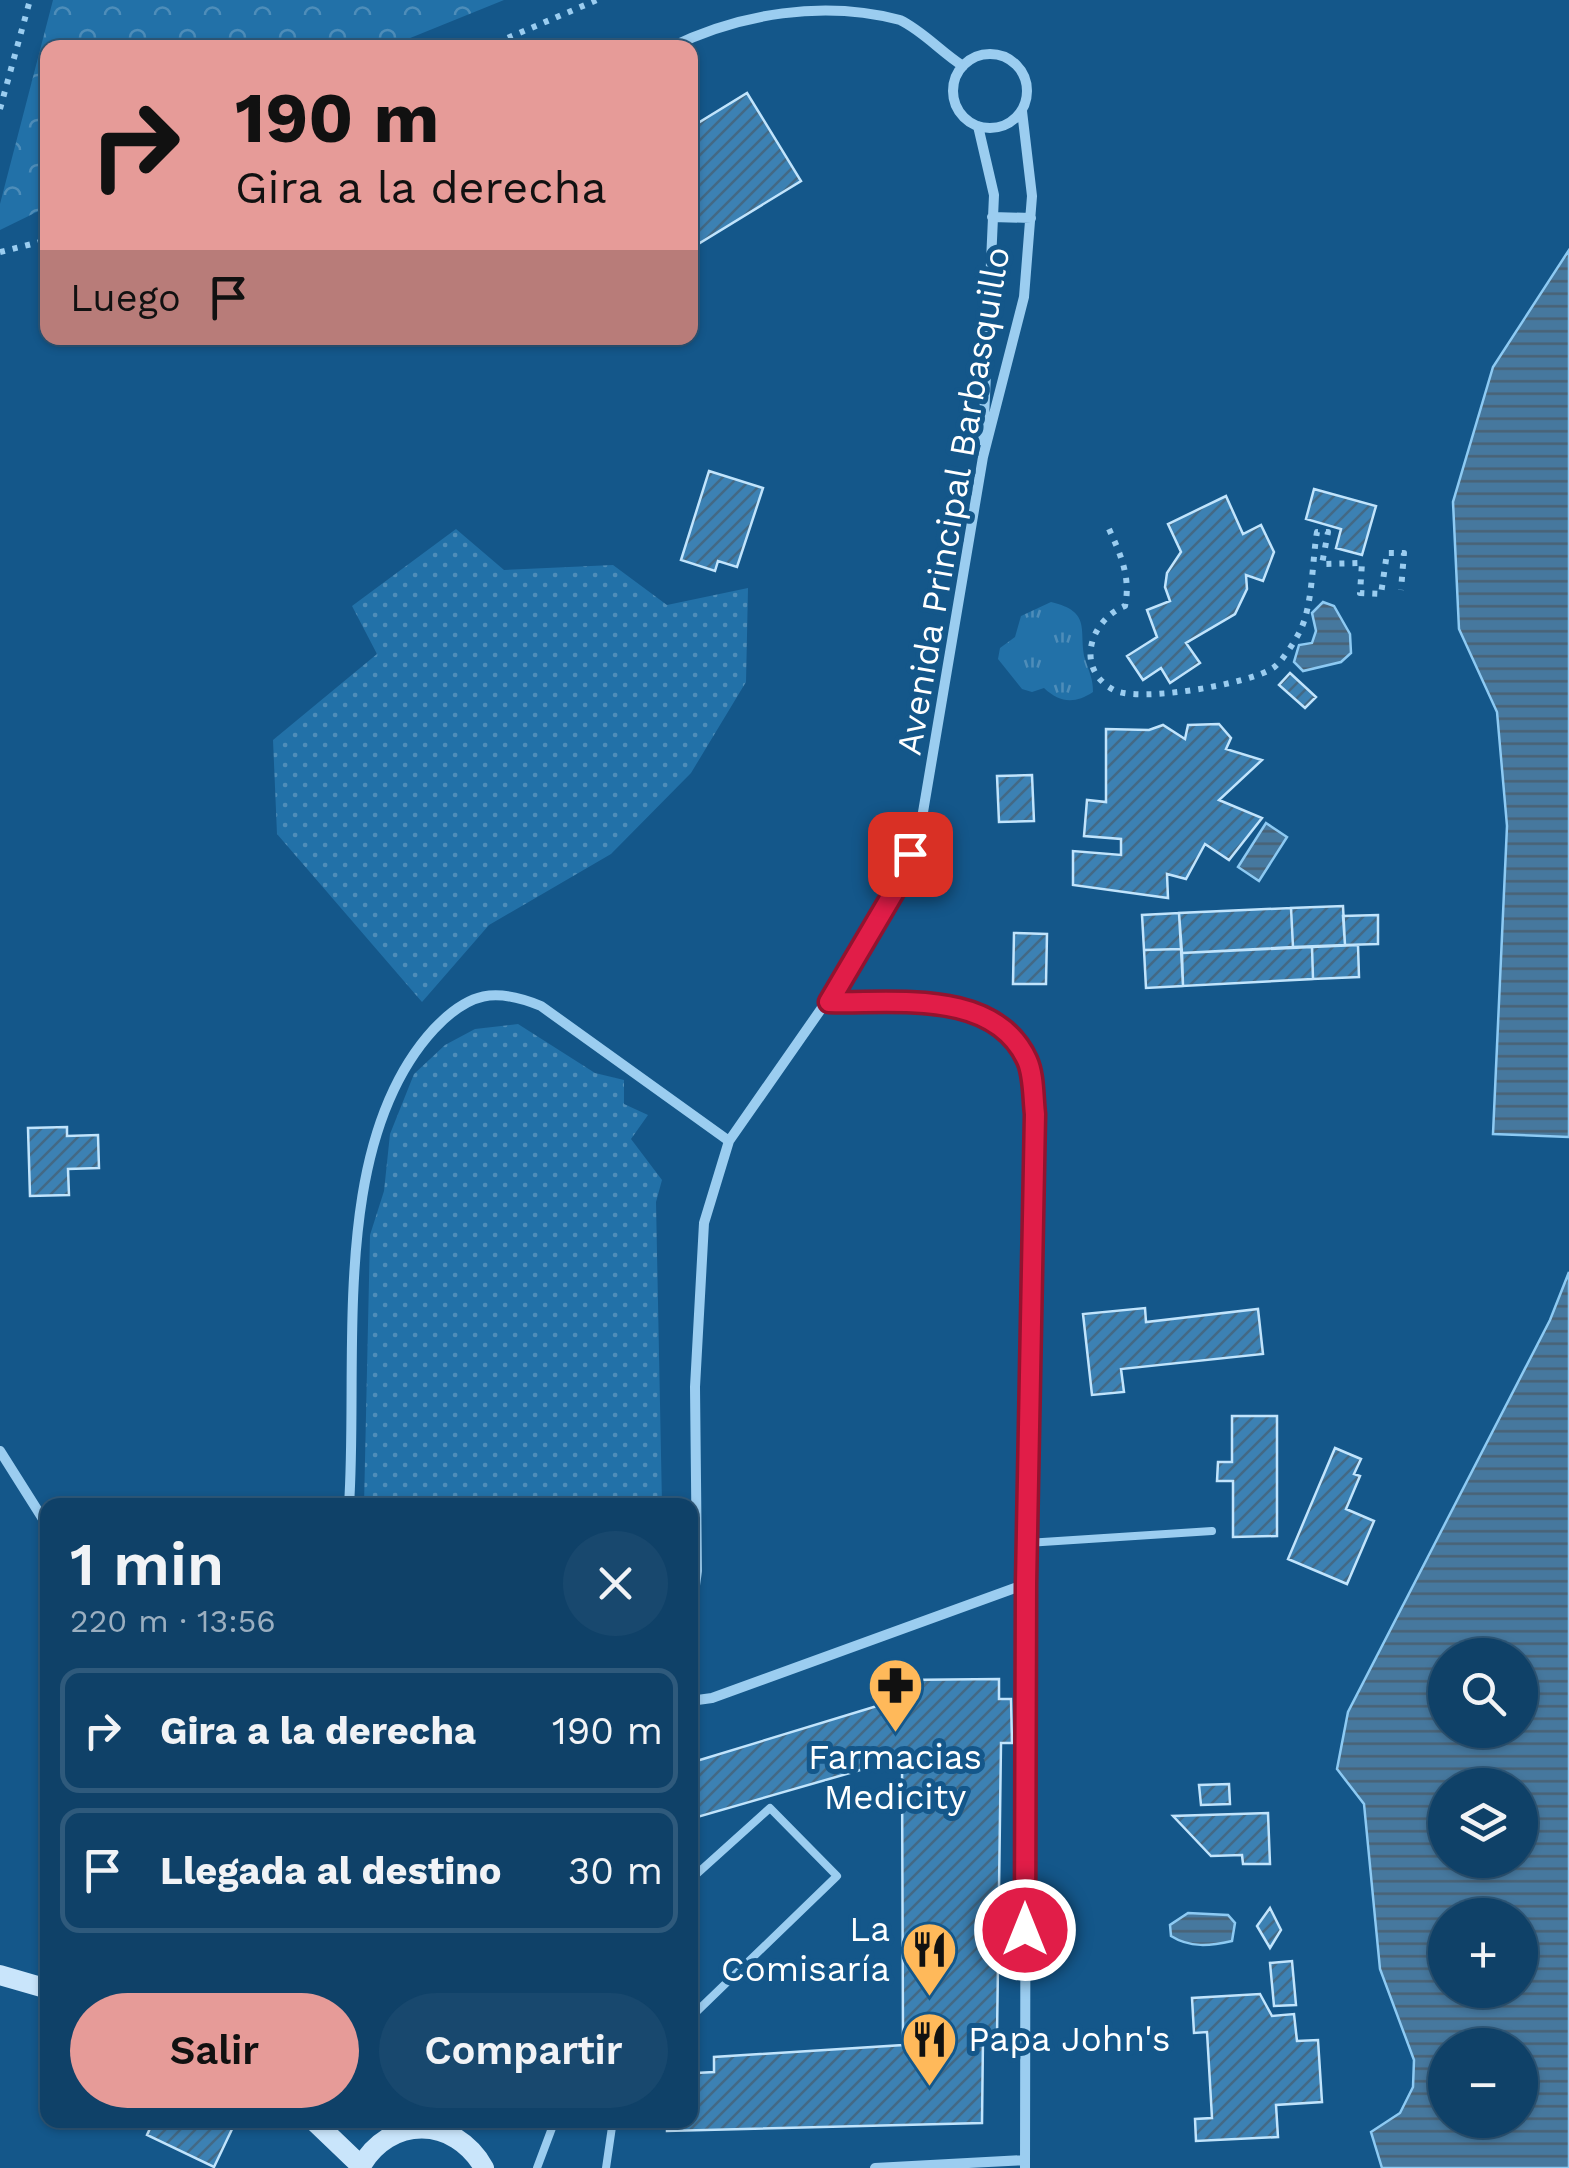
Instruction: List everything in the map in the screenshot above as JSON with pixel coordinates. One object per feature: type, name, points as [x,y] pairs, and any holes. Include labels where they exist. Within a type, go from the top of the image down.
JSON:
[{"type":"main road","points":[[0,1975],[40,1987]]},
{"type":"main road","points":[[321,2128],[361,2167],[382,2140],[412,2128]]},
{"type":"main road","points":[[439,2128],[461,2140],[484,2168]]},
{"type":"street","points":[[685,40],[708,28],[769,9],[826,1],[868,6],[905,22],[963,66]]},
{"type":"street","points":[[996,54],[1016,64],[1028,87],[1022,111],[1003,126],[978,126],[968,120],[954,100],[956,76],[972,58],[996,54]]},
{"type":"street","name":"Avenida Principal Barbasquillo","points":[[696,1498],[695,1386],[704,1223],[729,1141],[829,1002],[898,885],[921,824],[983,457],[1020,312],[1031,218],[1022,111]]},
{"type":"street","points":[[978,126],[994,195],[983,457]]},
{"type":"street","points":[[992,217],[1031,218]]},
{"type":"street","points":[[348,1498],[356,1230],[366,1180],[378,1124],[410,1056],[451,1011],[477,997],[508,992],[541,1006],[729,1141]]},
{"type":"street","points":[[829,1002],[972,1010],[1008,1032],[1028,1062],[1035,1114],[1026,1543],[1024,2164],[875,2168]]},
{"type":"street","points":[[0,1451],[40,1514]]},
{"type":"street","points":[[698,1700],[1026,1584]]},
{"type":"lane","points":[[1026,1543],[1212,1531]]},
{"type":"lane","points":[[698,1873],[770,1808],[837,1876],[698,2010]]},
{"type":"lane","points":[[537,2168],[553,2128]]},
{"type":"lane","points":[[606,2168],[612,2128]]},
{"type":"path","points":[[0,110],[30,0]]},
{"type":"path","points":[[503,40],[597,0]]},
{"type":"path","points":[[0,252],[40,242]]},
{"type":"path","points":[[1109,530],[1123,558],[1128,590],[1125,606],[1110,612],[1094,633],[1091,660],[1104,682],[1130,695],[1180,694],[1273,668],[1302,629],[1316,532],[1328,532],[1322,564],[1362,562],[1360,593],[1381,594],[1387,554],[1404,553],[1401,590]]},
{"type":"green space","points":[[53,0],[504,0],[405,40],[43,40]]},
{"type":"green space","points":[[40,50],[40,210],[0,230],[0,204]]},
{"type":"green space","points":[[456,529],[504,570],[613,565],[667,605],[748,588],[746,682],[691,773],[611,854],[489,925],[422,1002],[277,834],[273,740],[377,654],[352,606]]},
{"type":"green space","points":[[1051,602],[1073,611],[1081,624],[1093,692],[1080,699],[1062,699],[1044,688],[1032,692],[1022,689],[998,659],[1000,648],[1015,637],[1021,616]]},
{"type":"green space","points":[[518,1024],[595,1073],[624,1080],[624,1104],[648,1115],[631,1139],[662,1180],[656,1202],[662,1498],[364,1498],[370,1235],[384,1191],[390,1134],[414,1074],[445,1045],[475,1029]]},
{"type":"shaded area","points":[[1569,250],[1569,1137],[1493,1134],[1507,826],[1497,712],[1459,629],[1453,502],[1493,367]]},
{"type":"shaded area","points":[[1323,602],[1334,606],[1350,634],[1351,653],[1341,662],[1303,671],[1294,662],[1299,645],[1312,643],[1316,631],[1312,613]]},
{"type":"shaded area","points":[[1266,823],[1287,837],[1259,881],[1238,867]]},
{"type":"shaded area","points":[[1569,1272],[1569,2168],[1382,2168],[1371,2132],[1400,2113],[1413,2087],[1414,2060],[1380,1969],[1364,1804],[1337,1769],[1348,1712],[1550,1320]]},
{"type":"shaded area","points":[[1188,1913],[1228,1915],[1235,1923],[1232,1941],[1200,1945],[1171,1936],[1170,1925]]},
{"type":"building","points":[[747,93],[801,181],[698,244],[698,123]]},
{"type":"building","points":[[709,471],[763,488],[737,567],[718,561],[715,571],[681,560]]},
{"type":"building","points":[[1314,489],[1376,506],[1362,555],[1336,548],[1341,529],[1306,519]]},
{"type":"building","points":[[1226,496],[1243,534],[1261,525],[1274,552],[1263,581],[1246,575],[1247,589],[1235,614],[1186,643],[1200,663],[1170,683],[1161,668],[1143,680],[1127,656],[1157,637],[1147,610],[1170,601],[1165,587],[1167,573],[1181,552],[1168,524]]},
{"type":"building","points":[[1290,673],[1316,697],[1305,708],[1279,685]]},
{"type":"building","points":[[1219,724],[1231,738],[1226,749],[1262,760],[1219,800],[1262,818],[1229,860],[1205,844],[1186,879],[1167,874],[1168,898],[1073,885],[1073,851],[1121,855],[1121,839],[1084,836],[1087,800],[1106,802],[1106,729],[1149,730],[1163,725],[1185,739],[1188,725]]},
{"type":"building","points":[[1032,775],[1034,821],[999,822],[997,776]]},
{"type":"building","points":[[1343,906],[1345,945],[1293,947],[1291,908]]},
{"type":"building","points":[[1291,908],[1293,947],[1182,953],[1179,913]]},
{"type":"building","points":[[1179,913],[1181,949],[1144,950],[1142,915]]},
{"type":"building","points":[[1378,915],[1378,944],[1345,945],[1343,916]]},
{"type":"building","points":[[1014,933],[1047,934],[1046,984],[1013,984]]},
{"type":"building","points":[[1358,945],[1359,977],[1313,979],[1312,947]]},
{"type":"building","points":[[1312,947],[1313,979],[1183,986],[1182,953]]},
{"type":"building","points":[[1181,949],[1183,986],[1146,988],[1144,950]]},
{"type":"building","points":[[67,1127],[67,1136],[98,1135],[99,1168],[68,1169],[69,1195],[30,1196],[28,1128]]},
{"type":"building","points":[[1145,1308],[1146,1322],[1258,1309],[1263,1354],[1121,1369],[1124,1392],[1092,1395],[1083,1314]]},
{"type":"building","points":[[1232,1416],[1277,1416],[1277,1536],[1233,1537],[1233,1481],[1217,1481],[1218,1462],[1232,1462]]},
{"type":"building","points":[[1335,1448],[1361,1459],[1354,1474],[1360,1476],[1346,1509],[1374,1521],[1347,1584],[1288,1559]]},
{"type":"building","points":[[999,1679],[999,1699],[1011,1699],[1012,1743],[1001,1743],[997,2038],[983,2038],[982,2123],[667,2131],[698,2128],[698,2073],[714,2072],[714,2057],[903,2045],[902,1758],[698,1817],[698,1761],[900,1699],[900,1680]]},
{"type":"building","points":[[1229,1784],[1230,1804],[1201,1805],[1199,1785]]},
{"type":"building","points":[[1268,1813],[1270,1864],[1243,1864],[1242,1855],[1211,1856],[1173,1816]]},
{"type":"building","points":[[1270,1908],[1281,1930],[1270,1948],[1257,1926]]},
{"type":"building","points":[[1292,1961],[1296,2005],[1274,2006],[1270,1963]]},
{"type":"building","points":[[1260,1994],[1272,2016],[1294,2014],[1297,2041],[1318,2040],[1322,2102],[1276,2105],[1278,2137],[1196,2141],[1195,2119],[1212,2118],[1207,2032],[1194,2033],[1192,1998]]},
{"type":"building","points":[[150,2128],[233,2128],[214,2167],[147,2135]]},
{"type":"place","name":"Farmacias Medicity","points":[[895,1735]]},
{"type":"place","name":"La Comisaría","points":[[929,1998]]},
{"type":"place","name":"Papa John's","points":[[929,2088]]},
{"type":"route","points":[[910,854],[898,885],[829,1002],[972,1010],[1008,1032],[1028,1062],[1035,1114],[1026,1584],[1025,1930]]}]
